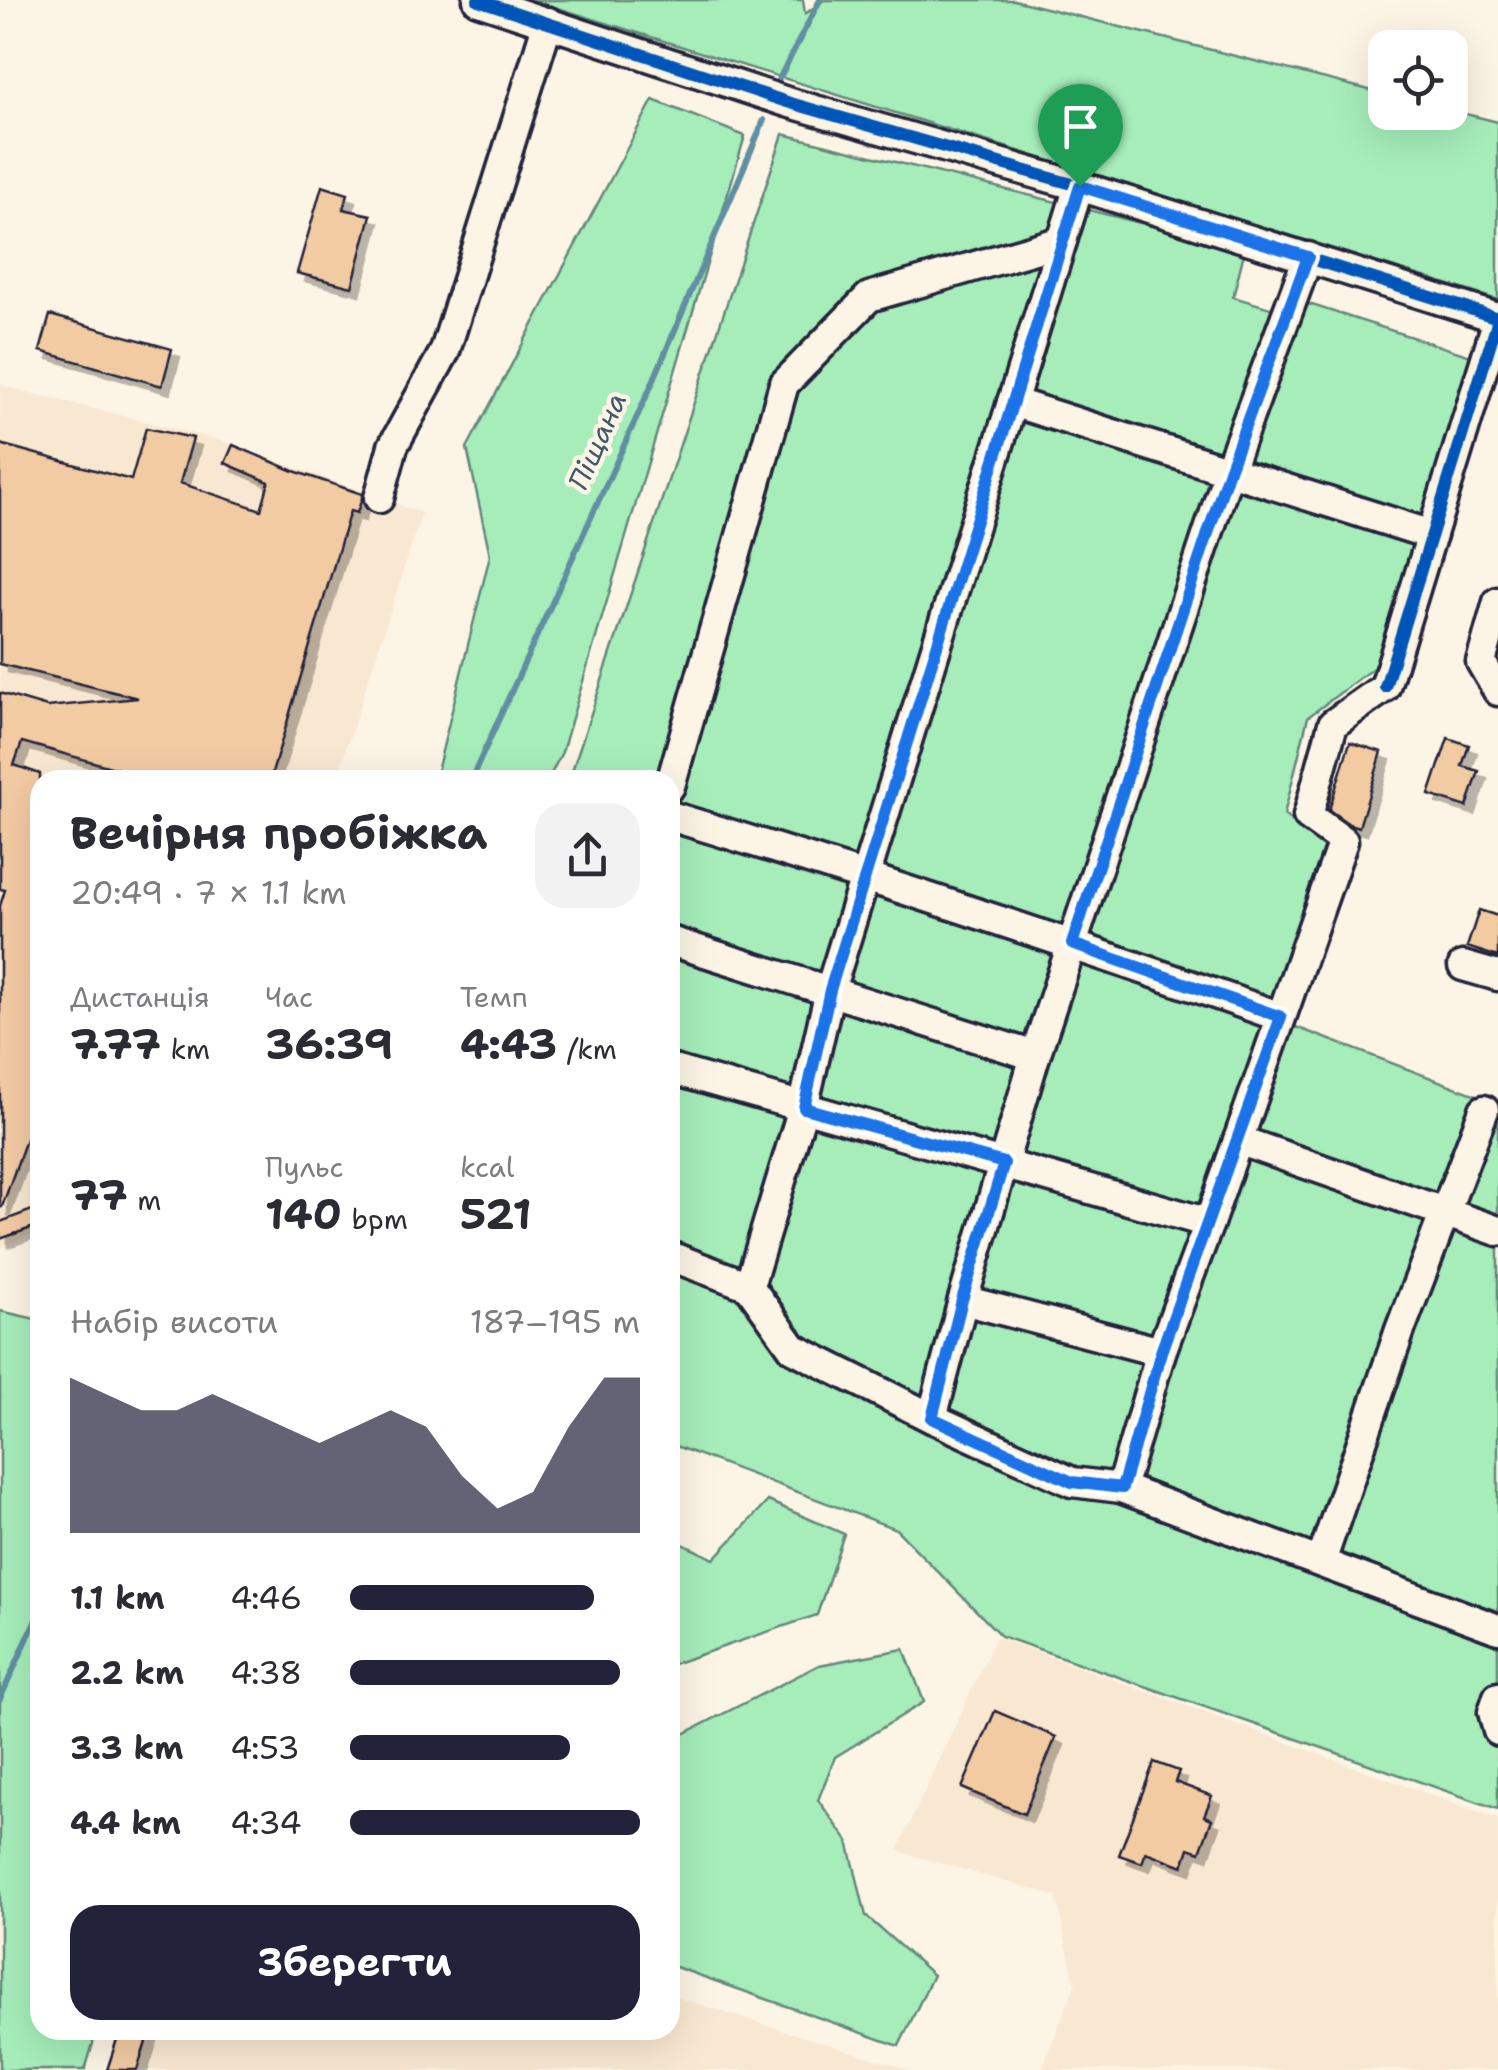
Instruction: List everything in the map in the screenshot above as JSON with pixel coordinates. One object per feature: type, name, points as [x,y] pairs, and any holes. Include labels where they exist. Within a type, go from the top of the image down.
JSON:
[{"type":"street","points":[[478,0],[787,102],[1080,186],[1498,319],[1385,687],[1333,724],[1308,816],[1342,841],[1161,1352],[1122,1488]]},
{"type":"street","points":[[379,498],[393,446],[445,352],[548,22]]},
{"type":"street","points":[[749,1286],[804,1108],[830,990],[1080,186]]},
{"type":"street","points":[[675,770],[784,384],[869,297],[1062,241]]},
{"type":"street","points":[[932,1418],[962,1300],[1035,1056],[1229,470],[1308,257]]},
{"type":"street","points":[[1012,402],[1432,535]]},
{"type":"street","points":[[1498,602],[1481,662],[1498,691]]},
{"type":"street","points":[[680,819],[866,876],[1281,1017]]},
{"type":"street","points":[[680,944],[1035,1056]]},
{"type":"street","points":[[1463,966],[1498,976]]},
{"type":"street","points":[[680,1072],[1209,1223]]},
{"type":"street","points":[[1321,1562],[1400,1330],[1484,1110]]},
{"type":"street","points":[[1238,1140],[1498,1231]]},
{"type":"street","points":[[680,1260],[749,1286],[793,1348],[1072,1482],[1122,1488],[1498,1628]]},
{"type":"street","points":[[962,1300],[1161,1352]]},
{"type":"street","points":[[1498,1698],[1493,1712],[1498,1731]]},
{"type":"shaded area","points":[[0,385],[219,440],[422,513],[339,770],[30,770],[30,1236],[0,1246]]},
{"type":"shaded area","points":[[996,1637],[1498,1819],[1498,2070],[1041,2070],[1075,1985],[1056,1896],[897,1851]]},
{"type":"shaded area","points":[[680,1998],[911,2070],[106,2070],[115,2040],[680,2040]]},
{"type":"green space","points":[[532,0],[803,0],[805,14],[824,0],[1014,0],[1368,90],[1368,130],[1468,130],[1468,114],[1498,122],[1498,300]]},
{"type":"green space","points":[[653,100],[745,136],[562,752],[553,770],[437,770],[490,555],[467,448]]},
{"type":"green space","points":[[783,134],[1245,249],[1233,297],[1301,317],[1306,303],[1471,356],[1377,665],[1308,717],[1284,815],[1327,849],[1269,1017],[1498,1103],[1498,1809],[1001,1636],[896,1529],[680,1448],[680,770],[572,770]]},
{"type":"green space","points":[[0,1311],[30,1318],[30,2040],[94,2040],[85,2070],[0,2070]]},
{"type":"green space","points":[[768,1501],[844,1534],[817,1615],[680,1662],[680,1543],[714,1559]]},
{"type":"green space","points":[[904,1649],[924,1702],[835,1757],[818,1800],[848,1841],[866,1916],[933,1975],[899,2046],[680,1969],[680,1736],[819,1665]]},
{"type":"building","points":[[322,186],[348,194],[343,209],[371,215],[352,287],[297,273]]},
{"type":"building","points":[[50,315],[172,349],[162,386],[40,351]]},
{"type":"building","points":[[146,428],[193,438],[180,483],[261,510],[269,482],[225,463],[233,445],[362,494],[362,498],[357,513],[350,511],[273,770],[121,770],[22,742],[14,765],[30,771],[30,1128],[0,1207],[0,906],[5,890],[0,889],[0,693],[47,707],[138,698],[0,664],[0,444],[131,480]]},
{"type":"building","points":[[1448,738],[1469,745],[1462,766],[1479,771],[1467,807],[1429,795]]},
{"type":"building","points":[[1350,742],[1382,752],[1359,827],[1329,810]]},
{"type":"building","points":[[1479,910],[1498,916],[1498,957],[1467,947]]},
{"type":"building","points":[[30,1211],[30,1228],[0,1239],[0,1222]]},
{"type":"building","points":[[995,1711],[1056,1737],[1024,1814],[962,1788]]},
{"type":"building","points":[[1154,1762],[1179,1771],[1175,1782],[1212,1796],[1204,1816],[1212,1819],[1200,1852],[1189,1848],[1183,1866],[1146,1852],[1142,1863],[1119,1855]]},
{"type":"building","points":[[117,2040],[147,2040],[137,2070],[107,2070]]},
{"type":"waterway","name":"Піщана","points":[[778,81],[820,0]]},
{"type":"waterway","name":"Піщана","points":[[476,770],[652,384],[764,120]]},
{"type":"waterway","name":"Піщана","points":[[0,1699],[30,1633]]},
{"type":"cycle path","points":[[478,0],[787,102],[1079,186],[1498,318]]},
{"type":"cycle path","points":[[1385,687],[1498,319]]},
{"type":"route","points":[[1080,186],[1308,257],[1229,470],[1072,944],[1281,1017],[1161,1352],[1122,1488],[1072,1482],[932,1418],[962,1300],[1004,1163],[804,1108],[830,990],[1080,186]]}]
